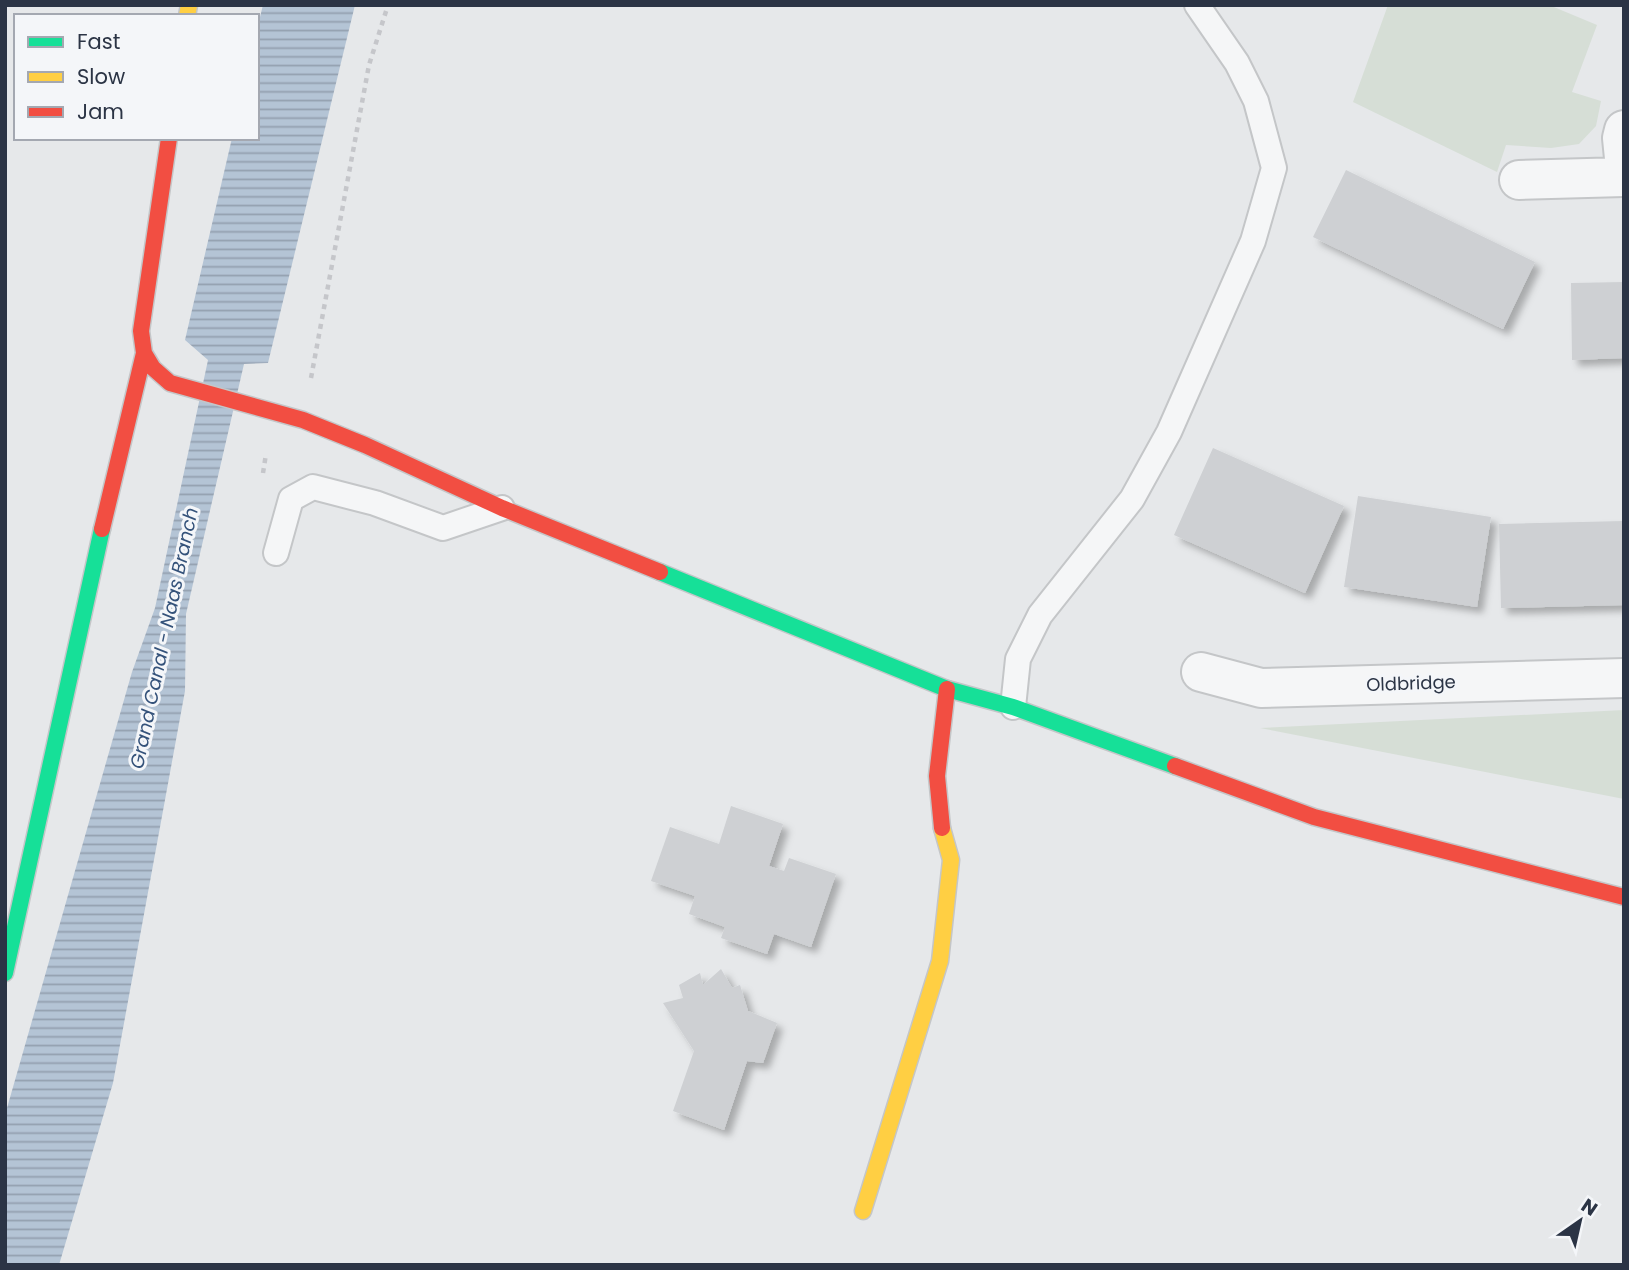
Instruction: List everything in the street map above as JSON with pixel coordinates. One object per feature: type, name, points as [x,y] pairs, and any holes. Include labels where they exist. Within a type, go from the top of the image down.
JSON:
[{"type":"street","points":[[1624,130],[1624,158]]},
{"type":"street","points":[[5,972],[79,629],[144,353],[141,331],[169,140]]},
{"type":"street","points":[[1519,180],[1624,177]]},
{"type":"street","points":[[144,353],[153,368],[170,383],[303,419],[502,508],[947,688],[1013,708],[1314,817],[1624,897]]},
{"type":"street","name":"Oldbridge","points":[[1201,672],[1261,688],[1624,678]]},
{"type":"street","points":[[863,1211],[940,961],[951,860],[941,823],[937,776],[947,688]]},
{"type":"lane","points":[[1013,708],[1018,659],[1040,615],[1132,499],[1170,432],[1253,241],[1274,168],[1256,101],[1237,62],[1197,5]]},
{"type":"lane","points":[[276,553],[291,499],[313,487],[375,503],[443,528],[502,508]]},
{"type":"path","points":[[303,419],[369,65],[388,5]]},
{"type":"shaded area","points":[[1388,5],[1549,5],[1597,25],[1572,92],[1601,101],[1596,126],[1579,144],[1551,148],[1506,145],[1497,172],[1353,102]]},
{"type":"shaded area","points":[[1624,710],[1624,799],[1260,728]]},
{"type":"water","name":"Grand Canal - Naas Branch","points":[[263,5],[355,5],[268,363],[244,364],[186,614],[185,691],[113,1083],[59,1265],[5,1265],[5,1115],[132,672],[155,608],[208,360],[185,340],[232,140],[259,140],[259,21]]},
{"type":"building","points":[[1346,170],[1535,262],[1503,329],[1313,237]]},
{"type":"building","points":[[1624,282],[1624,358],[1572,360],[1571,283]]},
{"type":"building","points":[[1213,448],[1344,506],[1305,593],[1174,535]]},
{"type":"building","points":[[1358,496],[1491,517],[1477,607],[1344,587]]},
{"type":"building","points":[[1624,521],[1624,605],[1501,608],[1499,524]]},
{"type":"building","points":[[731,806],[783,824],[769,866],[784,871],[789,858],[836,874],[811,947],[774,934],[767,954],[721,938],[725,927],[689,914],[695,896],[651,881],[670,827],[719,844]]},
{"type":"building","points":[[721,969],[732,988],[740,985],[748,1011],[777,1023],[763,1063],[747,1061],[724,1130],[673,1111],[694,1051],[663,1003],[683,998],[679,985],[700,973],[703,985]]},
{"type":"traffic: fast","points":[[5,973],[102,529]]},
{"type":"traffic: fast","points":[[660,572],[947,689],[1013,707],[1175,766]]},
{"type":"traffic: slow","points":[[187,14],[189,5]]},
{"type":"traffic: slow","points":[[863,1211],[940,961],[951,860],[942,828]]},
{"type":"traffic: jam","points":[[102,529],[144,353],[141,331],[169,140]]},
{"type":"traffic: jam","points":[[144,353],[153,368],[170,383],[303,420],[365,445],[502,508],[660,572]]},
{"type":"traffic: jam","points":[[942,828],[937,776],[947,689]]},
{"type":"traffic: jam","points":[[1175,766],[1314,817],[1624,897]]}]
